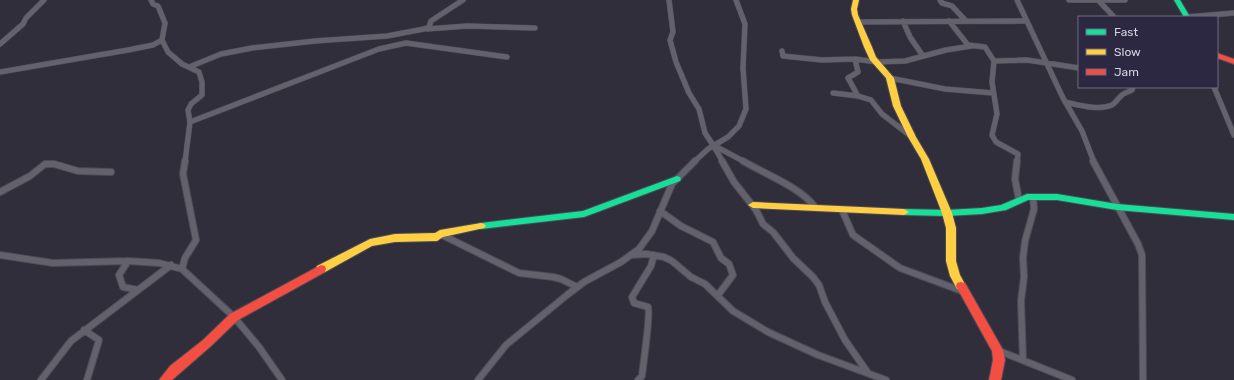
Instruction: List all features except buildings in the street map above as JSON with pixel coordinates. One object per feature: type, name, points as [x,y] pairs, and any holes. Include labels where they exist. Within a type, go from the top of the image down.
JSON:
[{"type":"street","points":[[0,44],[23,24],[26,18],[44,0]]},
{"type":"street","points":[[151,0],[153,4],[158,6],[165,23],[162,40],[168,52],[178,61],[199,72],[202,82],[202,95],[188,107],[190,122],[183,174],[196,240],[185,258],[182,268]]},
{"type":"street","points":[[424,30],[429,27],[431,22],[442,16],[451,6],[463,0]]},
{"type":"street","points":[[669,0],[673,32],[670,40],[676,62],[689,93],[697,105],[705,133],[734,182],[753,205],[763,224],[773,232],[793,258],[813,277],[819,285],[825,302],[845,340],[868,373]]},
{"type":"street","points":[[478,380],[506,345],[577,288],[639,249],[652,231],[668,190],[700,156],[713,145],[733,133],[740,126],[745,113],[743,68],[745,24],[736,0]]},
{"type":"street","points":[[856,0],[854,9],[870,51],[890,78],[897,106],[912,137],[925,159],[947,214],[951,228],[954,276],[997,350],[999,360],[995,380]]},
{"type":"street","points":[[940,0],[942,3],[952,6],[966,21]]},
{"type":"street","points":[[1017,0],[1034,34],[1045,62],[1065,102],[1082,131],[1096,170],[1132,232],[1142,255],[1143,380]]},
{"type":"street","points":[[1069,0],[1125,0]]},
{"type":"street","points":[[1099,0],[1113,16]]},
{"type":"street","points":[[1177,0],[1186,16]]},
{"type":"street","points":[[1199,16],[1234,13]]},
{"type":"street","points":[[903,21],[910,37],[923,56]]},
{"type":"street","points":[[949,21],[968,45],[971,46]]},
{"type":"street","points":[[859,22],[1027,21]]},
{"type":"street","points":[[189,67],[221,54],[246,49],[315,41],[388,36],[436,27],[457,26],[535,28]]},
{"type":"street","points":[[0,72],[128,50],[157,44],[162,40]]},
{"type":"street","points":[[190,122],[379,49],[397,44],[406,43],[451,48],[507,57]]},
{"type":"street","points":[[782,51],[783,56],[798,58],[822,60],[855,59],[877,62],[905,61],[971,46],[985,47],[994,60],[994,93],[997,114],[993,139],[1018,154],[1017,168],[1014,179],[1019,200]]},
{"type":"street","points":[[1218,56],[1234,62]]},
{"type":"street","points":[[855,59],[858,72],[848,78],[858,96]]},
{"type":"street","points":[[994,60],[1028,60],[1078,68]]},
{"type":"street","points":[[890,78],[945,89],[994,93]]},
{"type":"street","points":[[1065,102],[1100,108],[1113,105],[1120,100],[1121,95],[1132,90],[1133,88]]},
{"type":"street","points":[[1214,88],[1234,135]]},
{"type":"street","points":[[833,93],[858,96],[871,100],[882,114],[912,137]]},
{"type":"street","points":[[713,145],[798,192],[809,199],[815,207]]},
{"type":"street","points":[[0,192],[30,176],[45,164],[54,164],[78,171],[111,172]]},
{"type":"street","points":[[165,380],[174,370],[207,343],[234,317],[370,243],[383,239],[437,236],[440,234],[494,223],[595,212],[632,195],[678,179]]},
{"type":"street","points":[[753,205],[947,214],[1003,208],[1019,200],[1033,197],[1057,197],[1117,207],[1234,217]]},
{"type":"street","points":[[1023,360],[1020,301],[1024,277],[1023,258],[1025,241],[1034,208],[1033,197]]},
{"type":"street","points":[[842,210],[853,235],[900,268],[962,291]]},
{"type":"street","points":[[660,212],[681,226],[713,242],[721,258],[729,264],[733,275],[718,295]]},
{"type":"street","points":[[440,234],[519,273],[535,274],[561,279],[577,288]]},
{"type":"street","points":[[0,255],[53,263],[128,261],[170,265],[182,268],[234,317],[259,347],[282,380]]},
{"type":"street","points":[[631,255],[654,255],[664,257],[672,261],[691,277],[705,284],[718,295],[722,302],[734,311],[768,332],[818,355],[886,380]]},
{"type":"street","points":[[638,380],[642,376],[647,337],[647,324],[650,311],[648,307],[634,303],[632,297],[650,266],[654,255]]},
{"type":"street","points":[[128,261],[119,275],[122,287],[138,290]]},
{"type":"street","points":[[41,380],[60,352],[84,330],[116,304],[150,283],[170,265]]},
{"type":"street","points":[[84,330],[99,340],[87,380]]},
{"type":"street","points":[[997,350],[1023,360],[1056,377],[1072,380]]},
{"type":"traffic: fast","points":[[1177,0],[1186,16]]},
{"type":"traffic: fast","points":[[481,226],[584,214],[677,179]]},
{"type":"traffic: fast","points":[[904,212],[947,213],[982,211],[1003,208],[1027,197],[1057,197],[1117,207],[1234,217]]},
{"type":"traffic: slow","points":[[856,0],[854,9],[855,15],[868,47],[873,58],[890,78],[897,106],[912,137],[925,159],[947,213],[951,228],[951,261],[955,276],[961,286]]},
{"type":"traffic: slow","points":[[753,205],[904,212]]},
{"type":"traffic: slow","points":[[321,269],[370,243],[395,238],[437,237],[440,234],[481,226]]},
{"type":"traffic: jam","points":[[1218,55],[1234,62]]},
{"type":"traffic: jam","points":[[165,380],[174,370],[207,343],[234,317],[321,269]]},
{"type":"traffic: jam","points":[[961,286],[997,350],[999,360],[995,380]]}]
